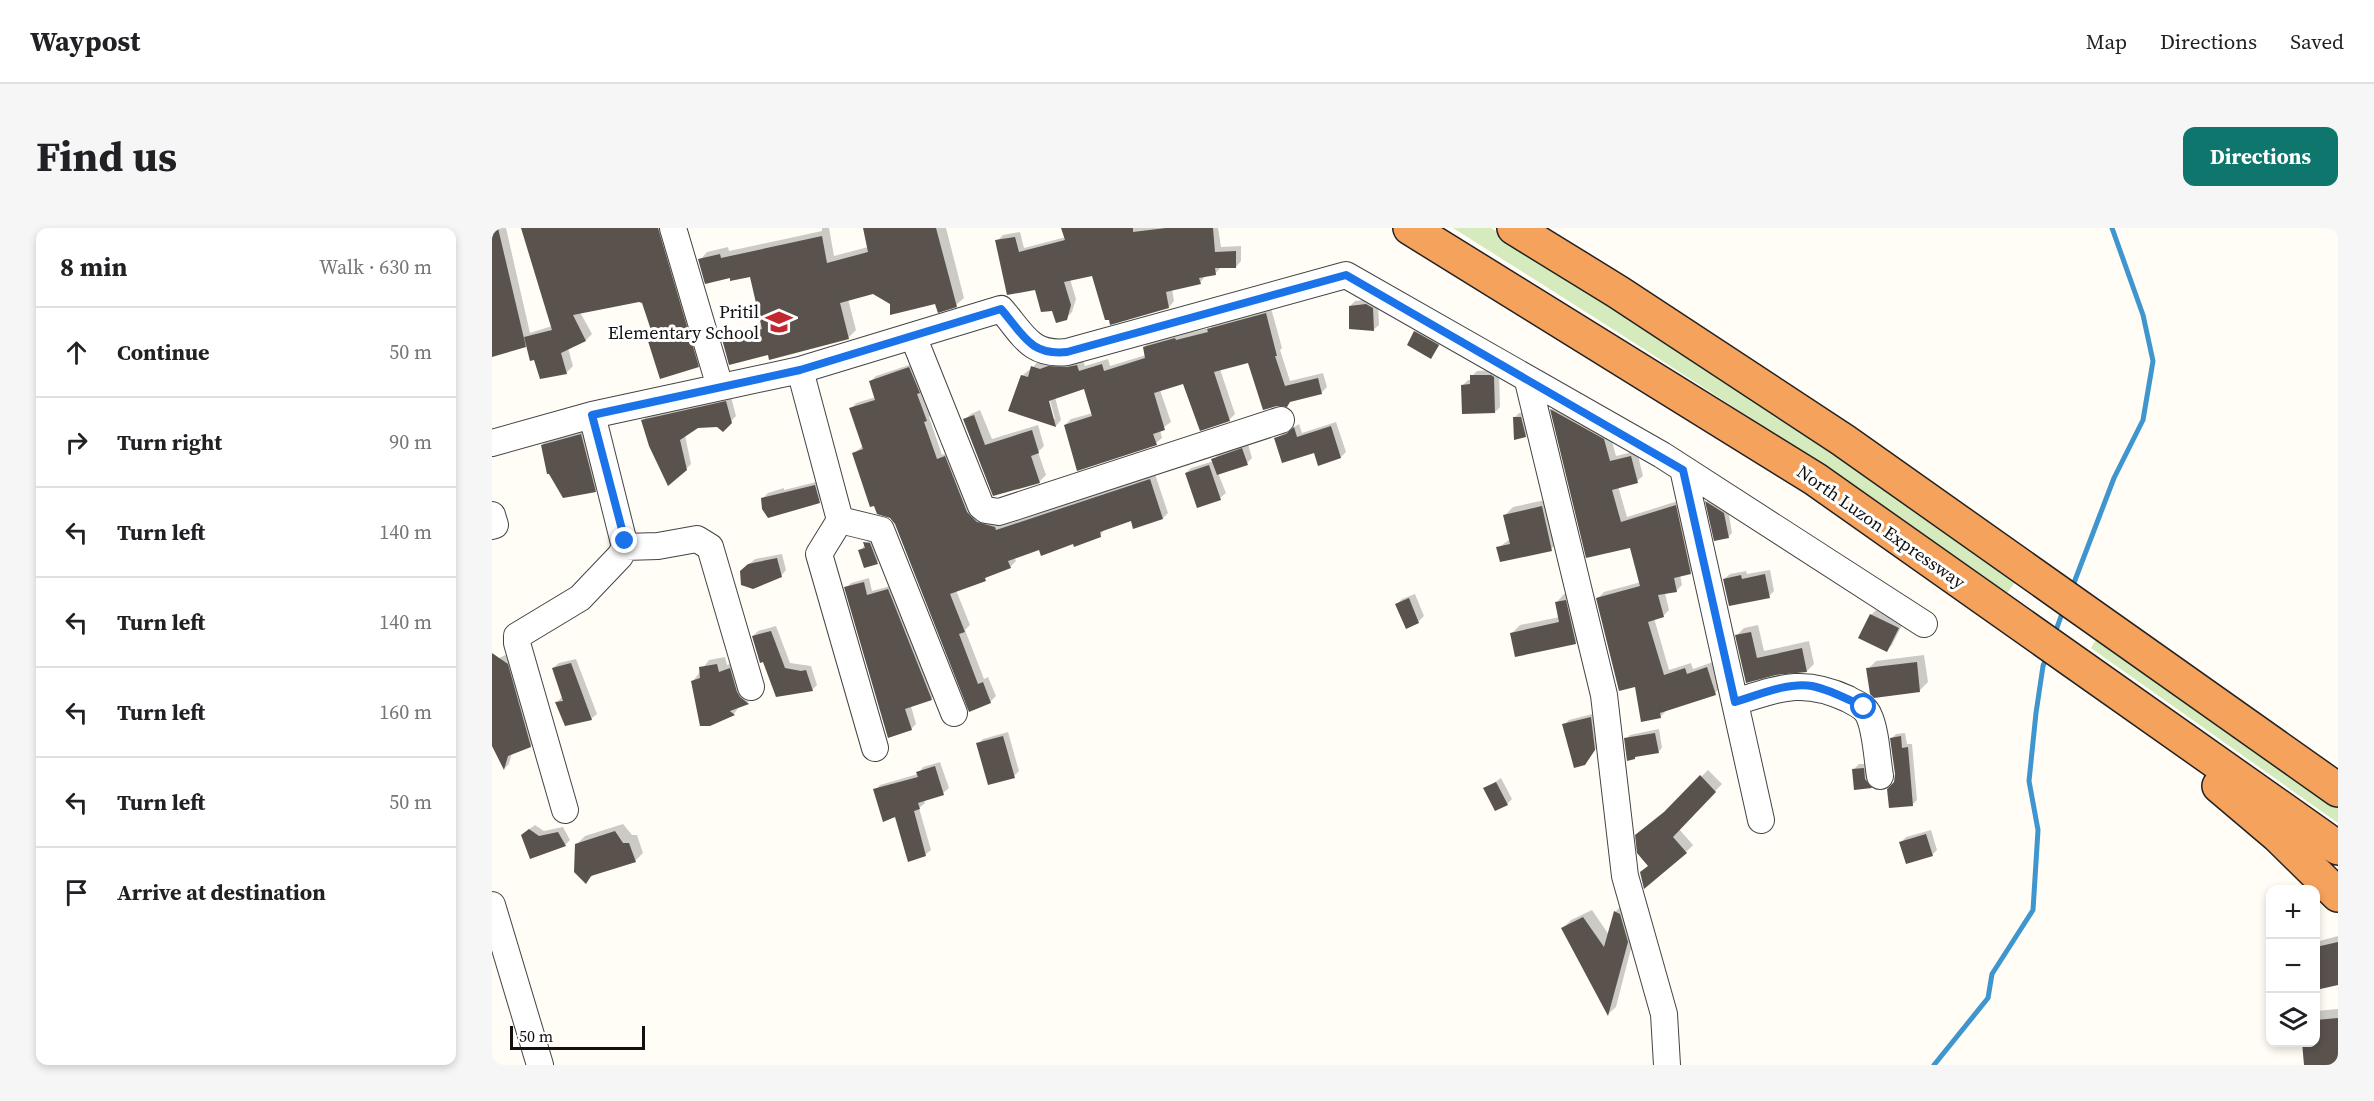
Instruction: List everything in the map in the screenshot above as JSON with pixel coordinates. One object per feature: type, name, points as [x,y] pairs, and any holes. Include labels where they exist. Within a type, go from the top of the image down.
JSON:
[{"type":"highway","name":"North Luzon Expressway","points":[[1410,228],[1815,479],[2338,848]]},
{"type":"highway","points":[[1514,228],[1618,292],[1843,440],[2338,790]]},
{"type":"highway","points":[[2079,664],[2131,713],[2278,836],[2338,895]]},
{"type":"street","points":[[673,228],[720,387]]},
{"type":"street","points":[[492,443],[592,415],[800,370],[1001,309],[1035,348],[1050,354],[1067,352],[1346,275],[1683,470],[1924,624]]},
{"type":"street","points":[[913,336],[981,506],[986,510],[999,512],[1281,420]]},
{"type":"street","points":[[800,370],[840,520],[819,554],[875,748]]},
{"type":"street","points":[[1528,381],[1604,694],[1625,876],[1664,1014],[1667,1065]]},
{"type":"street","points":[[565,810],[517,643],[517,636],[580,598],[620,556],[625,547],[592,415]]},
{"type":"street","points":[[1683,470],[1761,820]]},
{"type":"street","points":[[492,515],[495,525],[492,526]]},
{"type":"street","points":[[840,520],[881,530],[954,713]]},
{"type":"street","points":[[625,547],[658,546],[697,539],[710,547],[751,687]]},
{"type":"street","points":[[1735,702],[1781,688],[1810,686],[1832,692],[1864,707],[1870,717],[1880,776]]},
{"type":"street","points":[[492,905],[540,1065]]},
{"type":"green space","points":[[1453,228],[1491,228],[1725,375],[2020,576],[2007,593],[1802,452]]},
{"type":"green space","points":[[2099,634],[2338,801],[2338,823],[2091,648]]},
{"type":"building","points":[[492,228],[498,228],[526,347],[492,357]]},
{"type":"building","points":[[521,228],[658,228],[699,367],[660,379],[647,338],[653,336],[642,303],[639,302],[573,315],[586,341],[561,353],[567,374],[540,379],[534,360],[530,361],[524,337],[552,330]]},
{"type":"building","name":"Pritil Elementary School","points":[[863,228],[936,228],[957,307],[938,313],[935,304],[890,315],[890,304],[873,294],[840,303],[849,339],[769,360],[768,355],[729,365],[722,339],[762,329],[750,277],[730,281],[730,278],[705,284],[698,259],[720,254],[721,258],[822,236],[827,263],[868,252]]},
{"type":"building","points":[[1061,228],[1133,228],[1133,232],[1166,228],[1213,228],[1215,252],[1236,251],[1236,268],[1215,268],[1216,275],[1199,278],[1201,284],[1166,292],[1169,308],[1110,325],[1109,320],[1105,320],[1092,276],[1064,282],[1071,305],[1067,320],[1056,323],[1052,311],[1041,312],[1035,290],[1007,295],[995,240],[1015,237],[1019,252],[1065,240]]},
{"type":"building","points":[[1366,304],[1373,308],[1374,331],[1349,329],[1349,306]]},
{"type":"building","points":[[1266,313],[1277,356],[1275,356],[1285,386],[1318,378],[1322,394],[1290,402],[1287,407],[1277,406],[1263,410],[1248,363],[1214,372],[1230,421],[1200,431],[1183,384],[1154,393],[1165,430],[1153,434],[1157,445],[1077,471],[1064,425],[1092,416],[1084,389],[1049,401],[1056,427],[1008,411],[1021,375],[1028,377],[1031,366],[1040,369],[1048,366],[1077,365],[1079,371],[1102,364],[1104,371],[1145,358],[1143,347],[1208,332],[1207,329]]},
{"type":"building","points":[[1414,331],[1439,345],[1431,359],[1407,345]]},
{"type":"building","points":[[909,367],[920,393],[917,394],[927,421],[924,422],[937,459],[945,456],[967,512],[977,522],[995,527],[996,530],[1150,479],[1163,519],[1133,529],[1131,521],[1100,532],[1101,537],[1041,556],[1039,550],[1008,561],[1011,568],[985,578],[986,581],[950,594],[965,632],[959,634],[978,684],[983,682],[991,703],[969,712],[895,524],[890,518],[877,514],[874,506],[870,507],[852,453],[863,449],[849,408],[875,400],[869,381]]},
{"type":"building","points":[[1470,375],[1494,377],[1495,413],[1462,414],[1461,385],[1470,384]]},
{"type":"building","points":[[726,401],[732,423],[723,432],[717,427],[698,428],[680,440],[687,470],[668,486],[649,446],[641,420]]},
{"type":"building","points":[[1550,409],[1604,439],[1610,461],[1631,456],[1638,483],[1612,490],[1621,522],[1676,505],[1691,574],[1674,578],[1677,592],[1658,595],[1664,617],[1648,622],[1664,675],[1685,668],[1687,674],[1707,667],[1716,695],[1660,713],[1661,718],[1641,722],[1635,687],[1619,691],[1596,598],[1640,586],[1630,548],[1586,558]]},
{"type":"building","points":[[974,415],[985,445],[1032,430],[1039,453],[1031,456],[1040,483],[993,496],[963,419]]},
{"type":"building","points":[[1513,417],[1521,417],[1526,437],[1514,440]]},
{"type":"building","points":[[1331,426],[1341,458],[1318,466],[1314,453],[1282,463],[1274,438],[1286,434],[1294,427],[1297,437]]},
{"type":"building","points":[[581,434],[596,492],[563,498],[547,474],[541,445]]},
{"type":"building","points":[[1242,448],[1248,465],[1217,475],[1211,459]]},
{"type":"building","points":[[1209,465],[1221,500],[1197,508],[1185,473]]},
{"type":"building","points":[[815,485],[820,503],[768,518],[762,509],[761,498]]},
{"type":"building","points":[[1705,501],[1724,513],[1729,538],[1714,541]]},
{"type":"building","points":[[1542,506],[1552,551],[1500,562],[1496,547],[1510,544],[1503,515]]},
{"type":"building","points":[[863,542],[870,543],[878,564],[864,568],[858,550],[865,548]]},
{"type":"building","points":[[777,558],[782,577],[753,589],[741,585],[740,571],[748,564]]},
{"type":"building","points":[[1765,574],[1770,598],[1729,606],[1723,579],[1741,575],[1742,579]]},
{"type":"building","points":[[864,582],[867,595],[888,589],[932,700],[905,709],[912,730],[888,738],[844,587]]},
{"type":"building","points":[[1409,598],[1419,623],[1406,629],[1395,604]]},
{"type":"building","points":[[1566,600],[1576,644],[1515,657],[1510,633],[1559,622],[1555,602]]},
{"type":"building","points":[[1870,614],[1899,628],[1887,652],[1858,638]]},
{"type":"building","points":[[771,631],[785,668],[806,670],[813,691],[776,697],[763,662],[760,663],[752,636]]},
{"type":"building","points":[[1751,632],[1757,658],[1802,648],[1807,672],[1776,675],[1746,683],[1735,635]]},
{"type":"building","points":[[492,653],[508,664],[531,747],[508,756],[504,770],[492,746]]},
{"type":"building","points":[[1917,662],[1920,692],[1874,698],[1870,694],[1866,668]]},
{"type":"building","points":[[571,663],[592,720],[565,726],[555,702],[563,701],[552,668]]},
{"type":"building","points":[[717,664],[719,672],[730,668],[737,692],[749,704],[730,711],[735,715],[710,726],[700,726],[691,681],[700,678],[699,667]]},
{"type":"building","points":[[1591,717],[1595,750],[1585,765],[1574,768],[1562,724]]},
{"type":"building","points":[[1655,733],[1659,753],[1635,757],[1627,761],[1624,738]]},
{"type":"building","points":[[1003,736],[1015,778],[988,785],[976,743]]},
{"type":"building","points":[[1901,736],[1902,748],[1908,747],[1913,806],[1889,808],[1887,789],[1894,782],[1895,774],[1890,738]]},
{"type":"building","points":[[935,766],[944,795],[918,803],[920,809],[914,811],[926,856],[908,862],[895,817],[883,822],[873,789],[918,777],[916,772]]},
{"type":"building","points":[[1864,768],[1865,779],[1872,788],[1854,790],[1852,769]]},
{"type":"building","points":[[1700,775],[1716,792],[1673,837],[1687,853],[1644,889],[1640,872],[1648,866],[1637,853],[1635,835],[1664,812]]},
{"type":"building","points":[[1496,782],[1508,805],[1495,811],[1483,788]]},
{"type":"building","points":[[529,829],[539,836],[558,832],[566,846],[530,859],[521,835]]},
{"type":"building","points":[[615,831],[623,843],[629,843],[636,862],[591,876],[586,884],[574,872],[575,844]]},
{"type":"building","points":[[1926,834],[1933,856],[1906,864],[1899,842]]},
{"type":"building","points":[[1614,911],[1620,914],[1628,942],[1608,1016],[1561,928],[1583,917],[1604,947]]},
{"type":"building","points":[[2338,942],[2338,985],[2320,989],[2320,946]]},
{"type":"building","points":[[2338,1018],[2338,1065],[2304,1065],[2302,1047],[2320,1047],[2320,1020]]},
{"type":"waterway","points":[[2072,588],[2114,478],[2143,420],[2153,361],[2143,315],[2112,228]]},
{"type":"waterway","points":[[2055,633],[2064,608]]},
{"type":"waterway","points":[[1934,1065],[1988,998],[1992,974],[2033,910],[2038,830],[2029,781],[2036,713],[2043,666],[2047,656]]},
{"type":"place","name":"Pritil Elementary School","points":[[779,322]]},
{"type":"route","points":[[625,541],[592,415],[800,370],[1001,309],[1035,348],[1050,354],[1067,352],[1346,275],[1528,381],[1662,455],[1683,470],[1735,702],[1781,688],[1810,686],[1832,692],[1864,707]]}]
